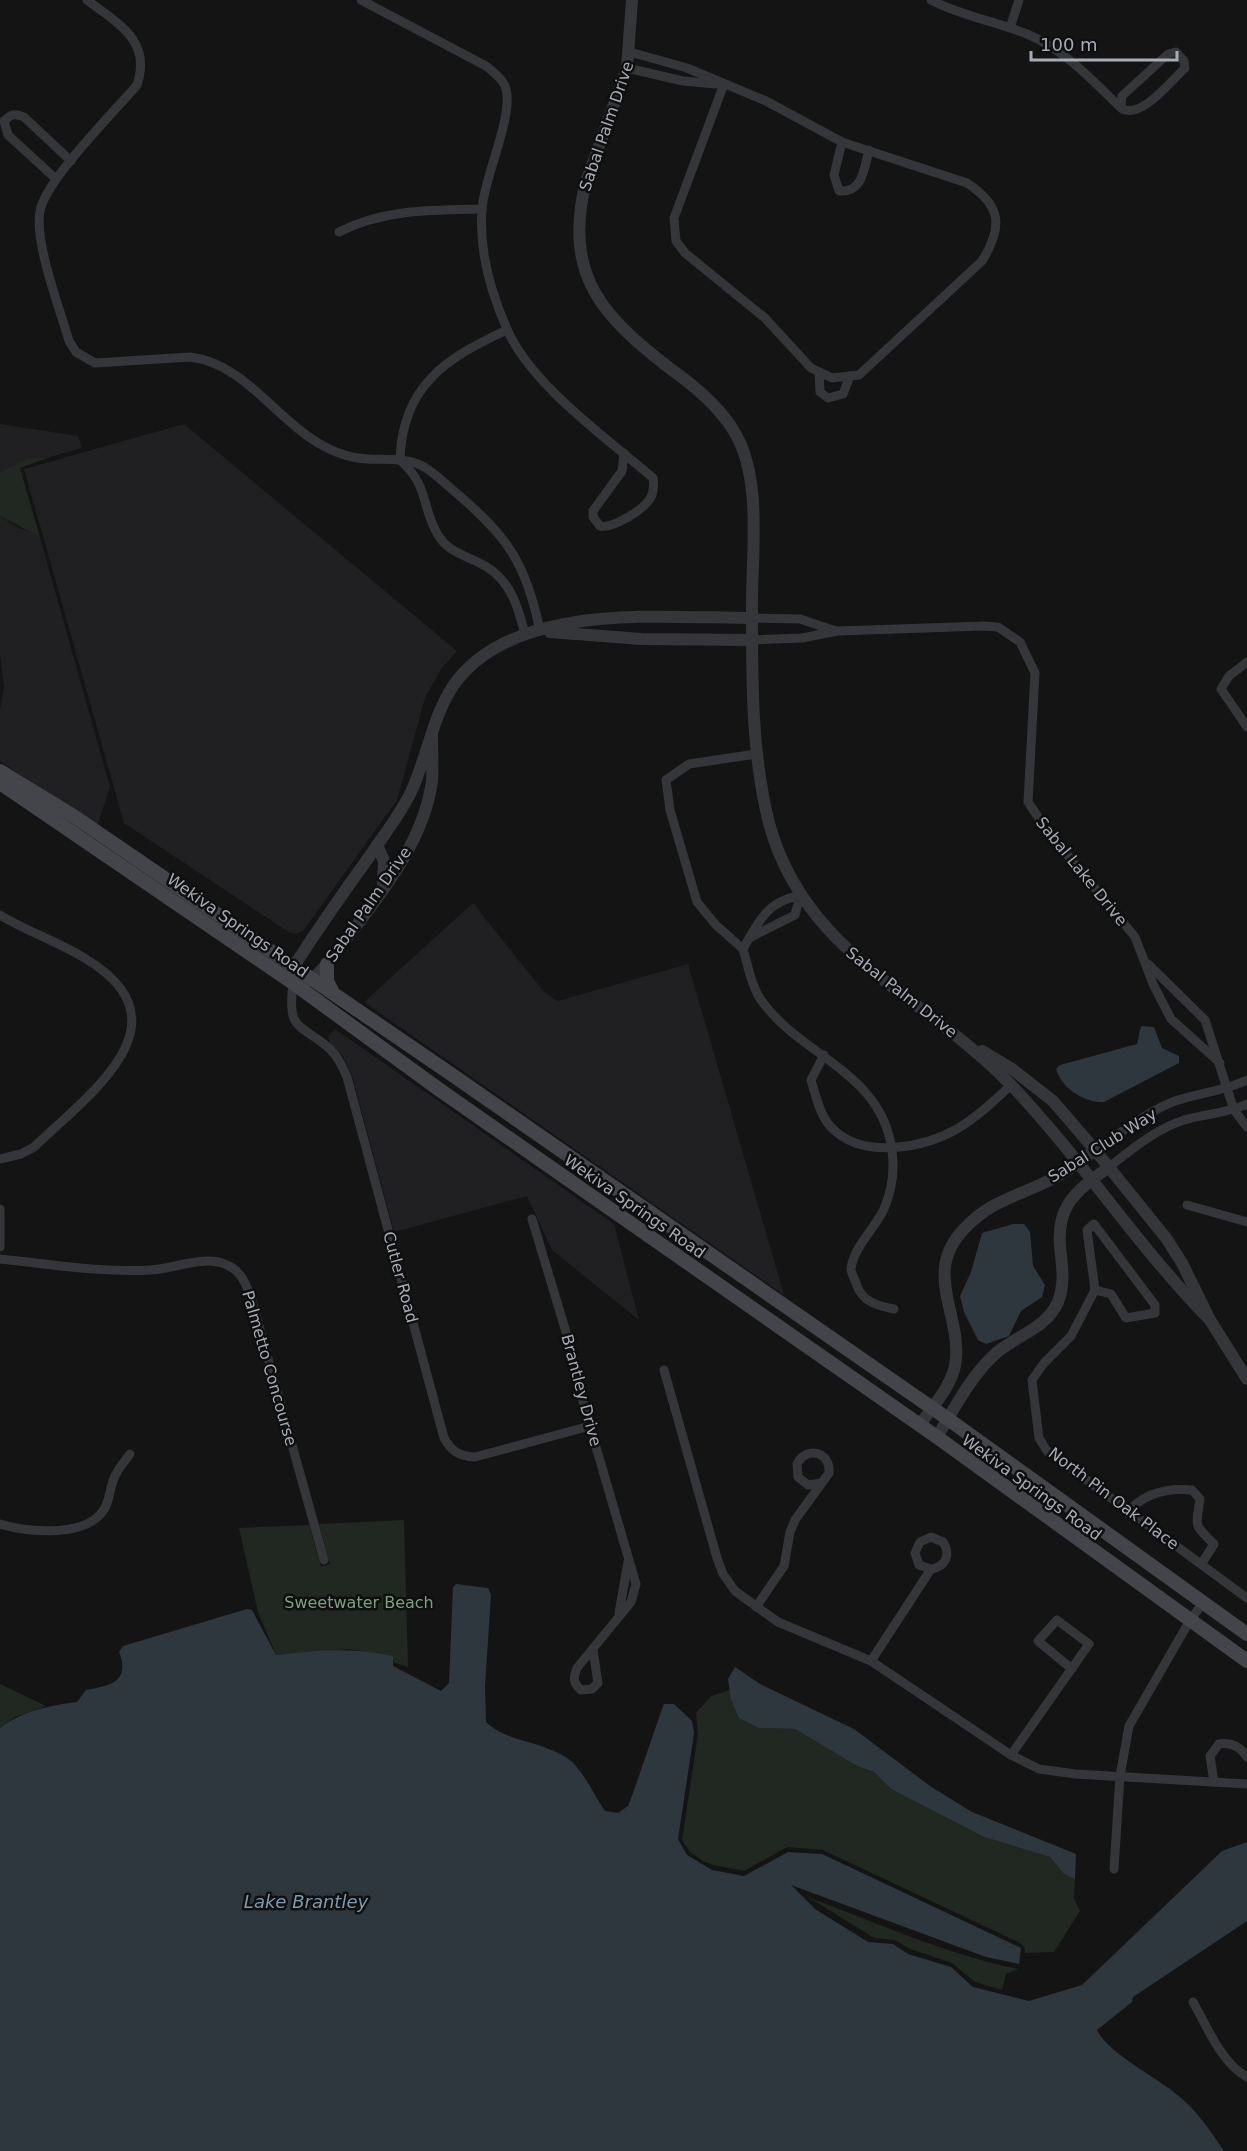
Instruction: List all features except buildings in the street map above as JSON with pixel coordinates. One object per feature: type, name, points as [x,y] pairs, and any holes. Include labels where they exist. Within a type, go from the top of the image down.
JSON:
[{"type":"main road","name":"Wekiva Springs Road","points":[[0,771],[75,818],[448,1072],[932,1407],[1202,1604],[1247,1634]]},
{"type":"main road","name":"Wekiva Springs Road","points":[[0,783],[293,983],[437,1088],[937,1437],[1189,1622],[1247,1661]]},
{"type":"main road","points":[[327,964],[327,981],[333,993]]},
{"type":"main road","points":[[437,1088],[448,1072]]},
{"type":"main road","points":[[542,1161],[552,1146]]},
{"type":"street","points":[[87,0],[132,35],[140,54],[141,73],[137,85],[56,178],[41,205],[40,237],[69,340],[84,358],[95,363],[113,364],[190,357],[205,359],[229,370],[308,436],[336,453],[365,459],[400,460],[419,464],[434,474],[502,535],[529,584],[540,630]]},
{"type":"street","points":[[361,0],[486,66],[502,81],[508,102],[482,209],[484,255],[507,330],[537,376],[653,478],[652,495],[648,501],[616,524],[600,526],[593,517],[592,511],[622,471],[624,453]]},
{"type":"street","name":"Sabal Palm Drive","points":[[632,0],[627,69],[585,184],[581,203],[579,244],[593,290],[621,329],[699,390],[735,432],[747,459],[752,485],[752,640],[756,754],[769,821],[778,852],[800,896],[848,953],[966,1042],[1012,1069],[1053,1101],[1166,1238],[1182,1263],[1210,1320]]},
{"type":"street","points":[[931,0],[945,8],[1010,28],[1045,43],[1066,56],[1121,108],[1126,112],[1138,111],[1185,68],[1181,56],[1176,52],[1168,54],[1122,96],[1121,108]]},
{"type":"street","points":[[1010,28],[1019,0]]},
{"type":"street","points":[[630,52],[687,68],[766,101],[842,142],[967,183],[984,194],[990,202],[997,227],[995,241],[982,261],[859,375],[832,378],[811,368],[765,318],[685,253],[676,241],[674,218],[724,84]]},
{"type":"street","points":[[627,69],[683,81],[724,84]]},
{"type":"street","points":[[56,178],[8,135],[4,121],[9,115],[17,113],[24,117],[71,161]]},
{"type":"street","points":[[842,142],[834,175],[839,191],[848,192],[857,187],[868,150]]},
{"type":"street","points":[[339,232],[360,221],[405,212],[482,209]]},
{"type":"street","points":[[507,330],[466,349],[434,372],[416,396],[400,434],[400,460],[415,474],[423,488],[430,518],[439,536],[451,550],[487,567],[500,577],[510,590],[525,634]]},
{"type":"street","points":[[819,372],[818,388],[828,398],[843,394],[850,376]]},
{"type":"street","name":"Sabal Palm Drive","points":[[294,966],[411,792],[441,708],[465,672],[483,654],[503,642],[525,634],[587,621],[752,618]]},
{"type":"street","name":"Sabal Lake Drive","points":[[752,618],[800,619],[838,631]]},
{"type":"street","name":"Sabal Lake Drive","points":[[752,640],[802,638],[838,631],[984,626],[999,627],[1020,642],[1035,673],[1028,802],[1047,830],[1135,937],[1148,964],[1153,984],[1171,1019],[1220,1063]]},
{"type":"street","name":"Sabal Palm Drive","points":[[540,630],[641,639],[752,640]]},
{"type":"street","points":[[1247,662],[1229,676],[1221,689],[1247,727]]},
{"type":"street","name":"Sabal Palm Drive","points":[[313,979],[327,964],[403,858],[426,806],[432,781],[432,734]]},
{"type":"street","points":[[756,754],[689,764],[666,780],[670,810],[697,902],[716,925],[743,949],[752,982],[761,1000],[798,1038],[824,1055],[876,1101],[892,1150],[894,1182],[883,1210],[855,1257],[851,1271],[860,1294],[876,1306],[894,1309]]},
{"type":"street","points":[[377,845],[386,873],[382,889]]},
{"type":"street","points":[[743,949],[749,938],[770,909],[783,898],[800,896],[795,915],[749,938]]},
{"type":"street","points":[[0,915],[70,949],[113,980],[127,998],[132,1015],[132,1032],[111,1072],[34,1148],[0,1159]]},
{"type":"street","name":"Sabal Lake Drive","points":[[1148,964],[1205,1020],[1234,1110],[1247,1127]]},
{"type":"street","points":[[294,966],[293,983],[313,979]]},
{"type":"street","name":"Cutler Road","points":[[293,983],[290,1005],[298,1027],[329,1049],[339,1060],[347,1077],[444,1438],[450,1449],[462,1456],[475,1457],[590,1426]]},
{"type":"street","name":"Sabal Palm Drive","points":[[966,1042],[1011,1085],[1078,1164],[1173,1283],[1210,1320]]},
{"type":"street","points":[[824,1055],[811,1080],[818,1106],[833,1130],[854,1141],[892,1150],[936,1138],[957,1129],[1011,1085]]},
{"type":"street","name":"Sabal Club Way","points":[[920,1426],[953,1377],[957,1358],[944,1283],[946,1257],[962,1230],[989,1206],[1053,1179],[1160,1108],[1177,1101],[1227,1089],[1247,1080]]},
{"type":"street","name":"Sabal Club Way","points":[[937,1437],[977,1373],[996,1353],[1038,1326],[1057,1303],[1064,1277],[1058,1240],[1060,1218],[1068,1201],[1091,1180],[1145,1140],[1173,1125],[1234,1110],[1247,1104]]},
{"type":"street","points":[[1187,1205],[1247,1222]]},
{"type":"street","points":[[0,1209],[0,1246]]},
{"type":"street","name":"Brantley Drive","points":[[532,1219],[575,1362],[590,1426],[636,1584],[631,1602],[593,1650]]},
{"type":"street","points":[[1094,1224],[1155,1305],[1155,1313],[1126,1318],[1111,1294],[1095,1290],[1087,1230],[1094,1224]]},
{"type":"street","name":"Palmetto Concourse","points":[[0,1259],[122,1271],[153,1270],[217,1262],[228,1265],[240,1274],[251,1297],[324,1560]]},
{"type":"street","name":"North Pin Oak Place","points":[[1095,1290],[1071,1336],[1044,1363],[1032,1380],[1039,1438],[1047,1451],[1245,1592]]},
{"type":"street","points":[[1210,1320],[1247,1379]]},
{"type":"street","points":[[664,1370],[723,1574],[735,1591],[756,1607],[794,1630],[872,1661],[1011,1755],[1039,1769],[1075,1774],[1247,1784]]},
{"type":"street","points":[[0,1524],[44,1532],[75,1527],[94,1520],[104,1510],[114,1479],[130,1454]]},
{"type":"street","points":[[756,1607],[784,1566],[790,1532],[821,1483]]},
{"type":"street","points":[[1129,1511],[1138,1500],[1155,1493],[1192,1490],[1200,1499],[1195,1522],[1200,1533],[1214,1544],[1202,1563]]},
{"type":"street","name":"Brantley Drive","points":[[618,1616],[628,1562]]},
{"type":"street","points":[[872,1661],[931,1569]]},
{"type":"street","points":[[625,1584],[636,1584]]},
{"type":"street","points":[[1114,1869],[1120,1776],[1129,1726],[1189,1622],[1202,1604]]},
{"type":"street","points":[[1011,1755],[1072,1669],[1089,1644],[1057,1620],[1038,1641],[1072,1669]]},
{"type":"street","points":[[1214,1782],[1210,1756],[1219,1744],[1230,1743],[1243,1750],[1247,1757]]},
{"type":"street","points":[[1193,2002],[1225,2056],[1234,2068],[1247,2077]]},
{"type":"shaded area","points":[[0,424],[78,436],[82,448],[50,457],[27,458],[0,472]]},
{"type":"shaded area","points":[[184,424],[457,651],[441,669],[425,698],[397,800],[303,931],[296,934],[290,933],[124,823],[24,469]]},
{"type":"shaded area","points":[[0,516],[19,528],[39,534],[110,787],[97,826],[0,761],[0,709],[4,688],[0,653]]},
{"type":"shaded area","points":[[473,903],[544,992],[558,1001],[688,964],[784,1295],[364,1002]]},
{"type":"shaded area","points":[[335,1029],[614,1224],[639,1320],[552,1250],[527,1196],[394,1232],[352,1075],[343,1056],[330,1043],[328,1036]]},
{"type":"green space","points":[[50,457],[20,468],[39,534],[35,534],[0,516],[0,472],[27,458]]},
{"type":"green space","name":"Sweetwater Beach","points":[[404,1520],[408,1667],[393,1662],[392,1656],[348,1649],[276,1655],[258,1612],[239,1528],[309,1525],[321,1567],[330,1564],[319,1524]]},
{"type":"green space","points":[[0,1684],[46,1706],[15,1717],[0,1728]]},
{"type":"green space","points":[[730,1690],[739,1718],[758,1728],[795,1729],[857,1766],[874,1772],[891,1789],[984,1837],[1050,1857],[1063,1873],[1075,1880],[1074,1898],[1080,1911],[1054,1952],[1025,1953],[1025,1948],[1020,1943],[823,1850],[787,1847],[744,1871],[713,1865],[690,1852],[682,1840],[698,1734],[696,1713],[711,1696]]},
{"type":"green space","points":[[808,1897],[938,1946],[1018,1969],[1006,1974],[1002,1990],[975,1982],[952,1963],[910,1949],[895,1940],[874,1938]]},
{"type":"water","points":[[1141,1026],[1154,1027],[1162,1048],[1179,1056],[1179,1063],[1104,1102],[1082,1097],[1063,1083],[1056,1069],[1060,1065],[1137,1044]]},
{"type":"water","points":[[1013,1224],[1024,1224],[1030,1232],[1033,1266],[1045,1285],[1042,1297],[1021,1311],[1009,1336],[986,1344],[978,1340],[964,1312],[960,1296],[971,1272],[982,1233]]},
{"type":"water","name":"Lake Brantley","points":[[456,1584],[488,1588],[491,1595],[485,1686],[486,1722],[494,1729],[547,1748],[567,1758],[583,1775],[605,1811],[618,1813],[628,1806],[664,1704],[674,1704],[692,1721],[694,1733],[678,1839],[687,1855],[712,1870],[744,1876],[788,1852],[822,1854],[1021,1948],[1019,1964],[986,1957],[791,1885],[815,1909],[868,1942],[893,1944],[908,1954],[951,1967],[973,1987],[1029,2001],[1082,1985],[1222,1851],[1247,1842],[1247,1921],[1133,1997],[1132,2002],[1097,2030],[1111,2048],[1122,2057],[1187,2103],[1204,2122],[1224,2151],[0,2151],[0,1728],[18,1717],[37,1710],[77,1702],[86,1690],[103,1687],[116,1681],[122,1670],[119,1652],[123,1646],[247,1609],[252,1610],[276,1655],[334,1650],[363,1651],[393,1656],[393,1666],[441,1691],[449,1683],[453,1587]]},
{"type":"water","points":[[735,1667],[760,1684],[854,1729],[930,1786],[972,1812],[1076,1854],[1075,1880],[1063,1873],[1050,1857],[984,1837],[891,1789],[874,1772],[857,1766],[795,1729],[758,1728],[739,1718],[731,1699],[728,1679]]}]
